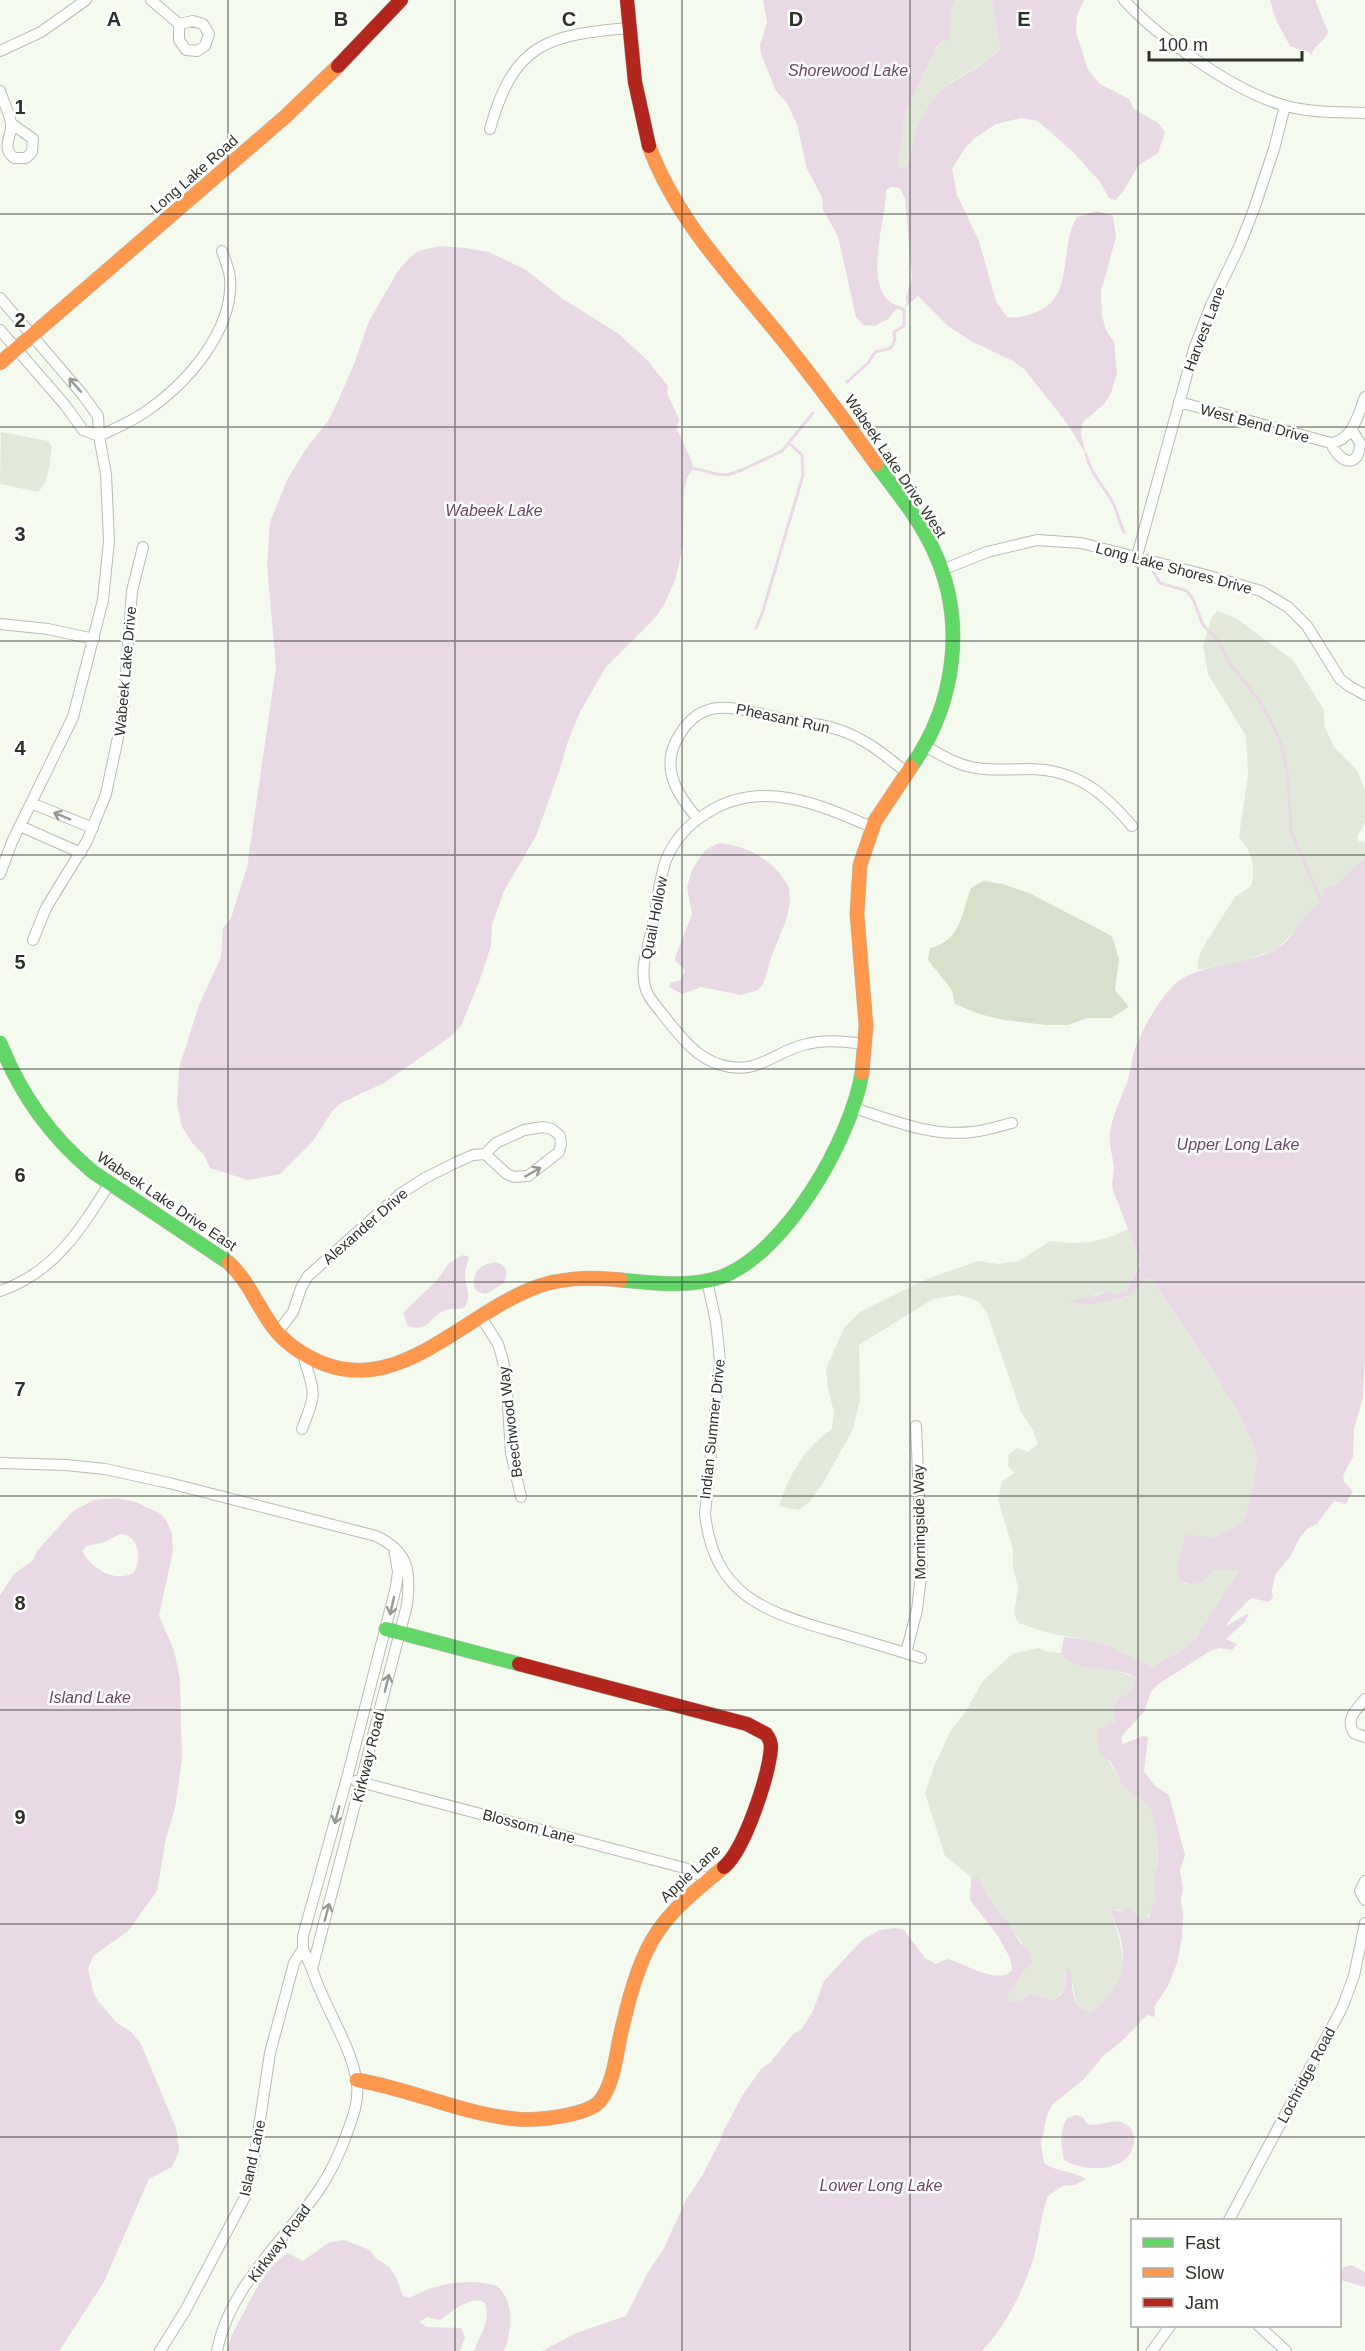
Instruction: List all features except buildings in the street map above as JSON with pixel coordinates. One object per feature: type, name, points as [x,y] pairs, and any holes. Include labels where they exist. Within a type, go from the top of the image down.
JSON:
[{"type":"street","points":[[0,51],[41,32],[86,0]]},
{"type":"street","points":[[152,0],[179,24]]},
{"type":"street","name":"Long Lake Road","points":[[0,363],[286,116],[327,78],[401,0]]},
{"type":"street","name":"Wabeek Lake Drive West","points":[[627,0],[636,87],[644,128],[656,163],[668,188],[704,242],[828,396],[917,522],[942,570],[953,627],[953,661],[945,701],[925,746],[882,807],[871,827],[859,868],[856,902],[866,1011],[866,1044],[855,1108],[825,1172],[776,1238],[758,1256],[740,1268],[706,1281]]},
{"type":"street","points":[[1124,0],[1165,35],[1215,72],[1239,86],[1285,106],[1365,113]]},
{"type":"street","points":[[490,129],[504,86],[519,65],[545,44],[567,35],[629,28]]},
{"type":"street","points":[[0,91],[12,124]]},
{"type":"street","name":"Harvest Lane","points":[[1137,556],[1179,402],[1202,328],[1254,208],[1274,149],[1285,106]]},
{"type":"street","points":[[0,330],[65,405],[83,430],[99,436],[149,410],[176,386],[205,352],[219,329],[228,304],[230,276],[222,251]]},
{"type":"street","points":[[0,298],[98,416],[106,474],[109,541],[105,588],[74,717],[20,826],[0,873]]},
{"type":"street","name":"West Bend Drive","points":[[1179,402],[1331,443],[1341,459],[1345,461],[1358,454],[1360,443],[1352,430],[1365,397]]},
{"type":"street","points":[[1331,443],[1339,442],[1352,430]]},
{"type":"street","name":"Long Lake Shores Drive","points":[[942,570],[987,552],[1037,540],[1081,543],[1248,587],[1275,599],[1301,619],[1340,679],[1365,695]]},
{"type":"street","name":"Wabeek Lake Drive","points":[[33,940],[46,908],[81,853],[106,794],[118,742],[125,693],[132,591],[143,547]]},
{"type":"street","points":[[0,624],[48,629],[94,639]]},
{"type":"street","name":"Pheasant Run","points":[[698,819],[676,790],[672,778],[671,755],[678,737],[690,721],[703,712],[719,707],[744,708],[781,719],[842,731],[874,747],[907,772]]},
{"type":"street","points":[[925,746],[955,762],[977,768],[1035,769],[1070,776],[1104,795],[1132,826]]},
{"type":"street","name":"Quail Hollow","points":[[866,1044],[827,1041],[807,1044],[786,1050],[758,1066],[749,1068],[729,1067],[711,1061],[692,1050],[657,1007],[646,989],[644,967],[660,880],[673,847],[698,819],[733,800],[767,795],[814,804],[871,827]]},
{"type":"street","points":[[31,804],[93,828]]},
{"type":"street","points":[[20,826],[81,853]]},
{"type":"street","name":"Wabeek Lake Drive East","points":[[0,1043],[16,1080],[40,1120],[78,1160],[226,1259],[246,1282],[261,1311],[277,1333],[303,1355],[330,1366],[345,1369],[383,1369],[412,1358],[524,1292],[548,1283],[571,1278],[679,1283],[706,1281]]},
{"type":"street","points":[[855,1108],[913,1126],[947,1132],[974,1132],[1012,1123]]},
{"type":"street","name":"Alexander Drive","points":[[277,1333],[293,1312],[301,1288],[308,1276],[387,1206],[425,1178],[473,1155],[485,1154],[496,1143],[524,1130],[543,1127],[552,1129],[560,1136],[559,1152],[528,1176],[514,1177],[507,1174],[485,1154]]},
{"type":"street","points":[[0,1292],[32,1277],[60,1254],[78,1233],[110,1183]]},
{"type":"street","name":"Indian Summer Drive","points":[[706,1281],[716,1322],[720,1361],[704,1502],[708,1536],[715,1556],[735,1586],[764,1608],[785,1617],[921,1658]]},
{"type":"street","name":"Beechwood Way","points":[[482,1317],[498,1344],[502,1357],[511,1453],[520,1497]]},
{"type":"street","points":[[303,1355],[314,1388],[303,1429]]},
{"type":"street","name":"Morningside Way","points":[[906,1653],[917,1610],[922,1568],[916,1426]]},
{"type":"street","name":"Kirkway Road","points":[[0,1463],[83,1466],[169,1483],[369,1534],[386,1541],[394,1548],[405,1560],[409,1572],[407,1605],[393,1631],[347,1778],[303,1936],[303,1949],[357,2080],[357,2099],[352,2121],[328,2176],[247,2284],[229,2315],[217,2351]]},
{"type":"street","name":"Kirkway Road","points":[[312,1969],[362,1782],[393,1631]]},
{"type":"street","name":"Apple Lane","points":[[357,2080],[384,2084],[450,2104],[516,2119],[542,2118],[596,2106],[606,2092],[638,1972],[649,1945],[670,1914],[732,1860],[744,1838],[771,1746],[771,1740],[765,1732],[747,1724],[393,1631]]},
{"type":"street","points":[[1365,1699],[1352,1715],[1350,1725],[1354,1733],[1365,1737]]},
{"type":"street","name":"Blossom Lane","points":[[347,1778],[654,1860],[694,1872],[709,1880]]},
{"type":"street","points":[[1365,1881],[1360,1892],[1365,1900]]},
{"type":"street","name":"Lochridge Road","points":[[1230,2219],[1342,2008],[1354,1976],[1365,1923]]},
{"type":"street","name":"Island Lane","points":[[160,2351],[186,2311],[244,2197],[254,2160],[270,2053],[294,1964],[303,1949]]},
{"type":"street","points":[[1152,2351],[1169,2327]]},
{"type":"street","points":[[1261,2327],[1286,2351]]},
{"type":"green space","points":[[955,0],[992,0],[1000,48],[989,60],[951,82],[910,155],[908,164],[902,169],[898,163],[905,115],[935,49],[946,40],[950,14]]},
{"type":"green space","points":[[1,432],[48,441],[52,447],[47,477],[38,492],[0,484]]},
{"type":"green space","points":[[1217,611],[1236,618],[1293,660],[1324,710],[1324,725],[1334,747],[1357,770],[1365,790],[1365,822],[1357,837],[1358,841],[1365,843],[1365,859],[1335,886],[1325,888],[1322,903],[1277,949],[1247,960],[1197,970],[1199,956],[1208,939],[1235,897],[1251,886],[1253,872],[1250,854],[1239,837],[1248,775],[1246,736],[1208,674],[1203,645],[1212,617]]},
{"type":"green space","points":[[983,881],[1003,884],[1029,893],[1112,936],[1119,959],[1115,990],[1129,1007],[1111,1018],[1087,1018],[1068,1025],[1046,1025],[1004,1020],[979,1014],[955,1004],[952,990],[928,960],[930,948],[948,939],[954,933],[962,917],[971,888]]},
{"type":"green space","points":[[1128,1229],[1140,1262],[1126,1291],[1113,1294],[1107,1291],[1072,1303],[1117,1300],[1131,1295],[1149,1278],[1152,1280],[1239,1412],[1257,1455],[1246,1515],[1239,1525],[1184,1548],[1178,1566],[1185,1584],[1203,1580],[1211,1570],[1240,1570],[1195,1639],[1179,1652],[1152,1667],[1107,1645],[1052,1634],[1018,1623],[1014,1614],[1018,1588],[1013,1567],[1013,1549],[998,1500],[1002,1481],[1015,1473],[1008,1466],[1009,1454],[1017,1448],[1028,1452],[1038,1444],[1033,1430],[1021,1412],[987,1313],[978,1301],[959,1295],[933,1299],[859,1345],[860,1399],[853,1429],[822,1485],[810,1501],[799,1510],[779,1506],[799,1463],[814,1444],[832,1429],[834,1412],[826,1369],[844,1328],[861,1311],[927,1279],[978,1261],[998,1264],[1019,1261],[1050,1241],[1091,1242]]},
{"type":"green space","points":[[1039,1648],[1048,1652],[1061,1653],[1072,1663],[1116,1670],[1136,1678],[1133,1690],[1113,1711],[1115,1721],[1099,1730],[1097,1738],[1120,1782],[1146,1803],[1152,1812],[1158,1843],[1157,1901],[1151,1907],[1147,1920],[1143,1920],[1133,1910],[1114,1910],[1111,1914],[1120,1943],[1122,1968],[1113,1991],[1104,2002],[1090,2012],[1079,2005],[1070,1977],[1065,1970],[1066,1988],[1054,2000],[1029,1994],[1016,2002],[1007,2000],[1028,1964],[1023,1944],[986,1894],[978,1877],[971,1877],[945,1856],[925,1793],[935,1764],[951,1730],[966,1711],[982,1682],[1012,1654]]},
{"type":"water","name":"Shorewood Lake","points":[[763,0],[955,0],[950,14],[949,40],[942,42],[935,49],[905,115],[898,163],[902,169],[910,157],[919,124],[937,96],[946,87],[984,63],[1000,48],[992,0],[1084,0],[1077,15],[1076,32],[1088,70],[1100,84],[1129,99],[1134,109],[1158,123],[1165,132],[1158,153],[1139,165],[1122,193],[1115,200],[1109,198],[1100,182],[1074,153],[1038,121],[1021,118],[996,124],[975,138],[965,148],[952,169],[957,195],[979,241],[996,301],[1007,317],[1034,313],[1047,306],[1056,296],[1064,271],[1071,229],[1077,217],[1097,211],[1113,216],[1116,237],[1101,292],[1102,316],[1106,330],[1114,342],[1117,373],[1111,393],[1104,404],[1083,422],[1081,434],[1086,454],[1066,422],[1025,370],[1013,361],[971,341],[948,326],[918,296],[903,309],[907,303],[906,297],[912,277],[905,199],[900,188],[891,187],[886,190],[878,255],[880,287],[887,299],[899,306],[888,319],[875,326],[863,325],[856,317],[838,236],[823,210],[822,197],[807,169],[797,124],[787,103],[776,91],[761,54],[760,45],[767,22]]},
{"type":"water","points":[[1270,0],[1315,0],[1328,32],[1311,56],[1309,52],[1290,46],[1276,20]]},
{"type":"water","name":"Wabeek Lake","points":[[440,246],[489,252],[526,270],[563,299],[619,334],[647,360],[668,386],[667,393],[679,419],[677,429],[692,462],[693,468],[687,478],[684,491],[683,544],[676,578],[663,607],[606,667],[580,712],[536,836],[503,893],[492,925],[491,946],[461,1026],[450,1037],[384,1083],[341,1103],[333,1110],[313,1141],[280,1174],[248,1180],[210,1168],[204,1155],[193,1144],[182,1127],[177,1105],[179,1068],[199,1005],[221,957],[223,928],[231,918],[247,867],[276,667],[267,565],[270,522],[288,478],[306,449],[328,421],[354,364],[369,321],[398,271],[418,251]]},
{"type":"water","points":[[719,843],[750,851],[777,870],[789,888],[787,917],[764,981],[758,990],[741,995],[701,987],[682,994],[669,987],[670,983],[681,980],[685,970],[675,961],[675,957],[692,915],[687,887],[692,870],[705,850]]},
{"type":"water","points":[[1365,858],[1365,1356],[1363,1397],[1354,1429],[1353,1457],[1343,1476],[1344,1482],[1353,1491],[1346,1504],[1334,1501],[1317,1524],[1307,1529],[1299,1539],[1290,1557],[1275,1575],[1273,1597],[1269,1602],[1251,1598],[1231,1618],[1226,1626],[1249,1613],[1245,1622],[1226,1639],[1237,1644],[1232,1650],[1219,1648],[1210,1651],[1157,1685],[1151,1692],[1144,1712],[1122,1736],[1123,1744],[1143,1736],[1148,1737],[1144,1771],[1155,1786],[1169,1795],[1185,1855],[1180,1871],[1183,1888],[1182,1938],[1177,1963],[1168,1986],[1154,2007],[1155,2017],[1147,2015],[1121,2042],[1104,2055],[1083,2080],[1052,2105],[1047,2115],[1041,2144],[1044,2163],[1086,2179],[1075,2185],[1062,2186],[1048,2196],[1032,2263],[1023,2287],[1005,2321],[982,2351],[542,2351],[576,2333],[626,2316],[648,2272],[663,2250],[686,2200],[702,2176],[742,2096],[761,2069],[771,2062],[793,2034],[801,2030],[813,2011],[824,1981],[862,1940],[880,1930],[896,1928],[904,1930],[925,1958],[936,1964],[947,1959],[990,1975],[1006,1974],[1012,1970],[1010,1958],[998,1936],[970,1900],[971,1877],[978,1877],[986,1894],[1019,1941],[1030,1952],[1032,1965],[1028,1965],[1008,1996],[1009,2002],[1019,2001],[1029,1994],[1054,2000],[1065,1987],[1067,1968],[1071,1971],[1076,2001],[1084,2010],[1090,2012],[1108,1998],[1114,1990],[1121,1971],[1123,1950],[1111,1912],[1131,1908],[1143,1920],[1149,1918],[1151,1907],[1157,1901],[1155,1873],[1158,1864],[1158,1843],[1152,1812],[1146,1803],[1122,1785],[1110,1761],[1101,1752],[1097,1739],[1098,1730],[1115,1721],[1113,1708],[1119,1698],[1131,1692],[1136,1678],[1118,1671],[1086,1667],[1067,1660],[1061,1653],[1064,1637],[1107,1645],[1152,1667],[1179,1652],[1195,1639],[1240,1570],[1212,1570],[1200,1582],[1180,1581],[1177,1570],[1185,1537],[1188,1534],[1212,1538],[1239,1525],[1246,1515],[1257,1455],[1239,1412],[1152,1280],[1149,1278],[1131,1295],[1117,1300],[1091,1304],[1069,1301],[1099,1295],[1107,1291],[1113,1294],[1126,1291],[1140,1264],[1113,1190],[1114,1168],[1110,1136],[1111,1126],[1128,1080],[1135,1049],[1154,1010],[1168,991],[1183,978],[1206,969],[1255,958],[1278,948],[1290,938],[1303,918],[1322,903],[1324,888],[1335,886]]},
{"type":"water","points":[[463,1255],[469,1257],[465,1272],[468,1299],[464,1308],[445,1310],[425,1326],[415,1328],[408,1326],[403,1313],[438,1279],[449,1263]]},
{"type":"water","points":[[495,1262],[505,1267],[504,1283],[486,1294],[478,1292],[474,1288],[476,1273],[481,1267]]},
{"type":"water","name":"Island Lake","points":[[115,1498],[136,1502],[161,1514],[172,1533],[173,1551],[159,1616],[174,1650],[180,1679],[182,1759],[175,1808],[166,1838],[157,1891],[128,1931],[93,1956],[88,1969],[94,1994],[99,2002],[116,2022],[131,2032],[141,2044],[176,2128],[179,2147],[172,2167],[149,2179],[104,2282],[59,2351],[0,2351],[0,1595],[14,1574],[33,1560],[37,1551],[73,1511],[94,1500]],"holes":[[[120,1534],[126,1535],[135,1543],[138,1555],[136,1568],[133,1573],[126,1576],[104,1572],[91,1563],[82,1551],[87,1546],[105,1542]]]},
{"type":"water","points":[[1076,2115],[1083,2117],[1087,2124],[1118,2121],[1129,2126],[1134,2137],[1133,2149],[1119,2163],[1108,2167],[1085,2167],[1064,2160],[1063,2129],[1067,2118]]},
{"type":"water","points":[[344,2240],[370,2250],[376,2258],[389,2267],[396,2277],[403,2296],[410,2298],[429,2289],[452,2283],[476,2282],[497,2286],[507,2300],[510,2317],[509,2335],[504,2351],[474,2351],[487,2316],[485,2303],[474,2301],[462,2305],[440,2320],[427,2317],[419,2322],[427,2327],[461,2328],[465,2337],[460,2351],[227,2351],[234,2331],[253,2295],[273,2265],[288,2253],[303,2261],[328,2243]]},
{"type":"water","points":[[1351,2265],[1365,2272],[1365,2287],[1341,2280],[1342,2268]]},
{"type":"waterway","points":[[847,382],[868,363],[875,352],[891,348],[895,339],[894,332],[904,326],[904,310],[898,307]]},
{"type":"waterway","points":[[693,468],[727,475],[742,470],[782,451],[813,413]]},
{"type":"waterway","points":[[756,628],[803,475],[802,455],[789,443]]},
{"type":"waterway","points":[[1086,454],[1093,473],[1114,505],[1124,532]]},
{"type":"waterway","points":[[1153,571],[1160,583],[1187,591],[1193,599],[1203,625],[1216,638],[1231,665],[1256,696],[1273,725],[1281,744],[1288,777],[1291,831],[1322,903]]},
{"type":"traffic: fast","points":[[876,464],[922,528],[934,551],[951,606],[953,634],[946,690],[938,717],[911,767]]},
{"type":"traffic: fast","points":[[0,1043],[27,1097],[63,1144],[93,1172],[229,1263]]},
{"type":"traffic: fast","points":[[621,1280],[671,1284],[697,1283],[721,1277],[745,1264],[769,1244],[812,1191],[830,1160],[855,1100],[862,1073]]},
{"type":"traffic: fast","points":[[386,1629],[519,1664]]},
{"type":"traffic: slow","points":[[0,363],[286,116],[338,66]]},
{"type":"traffic: slow","points":[[649,146],[673,197],[704,243],[800,362],[876,464]]},
{"type":"traffic: slow","points":[[862,1073],[866,1026],[857,914],[860,865],[875,821],[911,767]]},
{"type":"traffic: slow","points":[[229,1263],[246,1283],[273,1327],[292,1346],[325,1364],[356,1370],[387,1367],[416,1355],[501,1304],[542,1285],[575,1279],[621,1280]]},
{"type":"traffic: slow","points":[[357,2080],[476,2112],[516,2119],[573,2114],[593,2106],[600,2101],[611,2079],[631,1992],[642,1960],[654,1937],[681,1904],[724,1867]]},
{"type":"traffic: jam","points":[[338,66],[401,0]]},
{"type":"traffic: jam","points":[[627,0],[635,82],[649,146]]},
{"type":"traffic: jam","points":[[519,1664],[747,1724],[766,1734],[771,1747],[761,1793],[748,1829],[732,1858],[724,1867]]},
{"type":"water label","name":"Upper Long Lake","points":[[1238,1144]]},
{"type":"water label","name":"Lower Long Lake","points":[[881,2185]]}]
